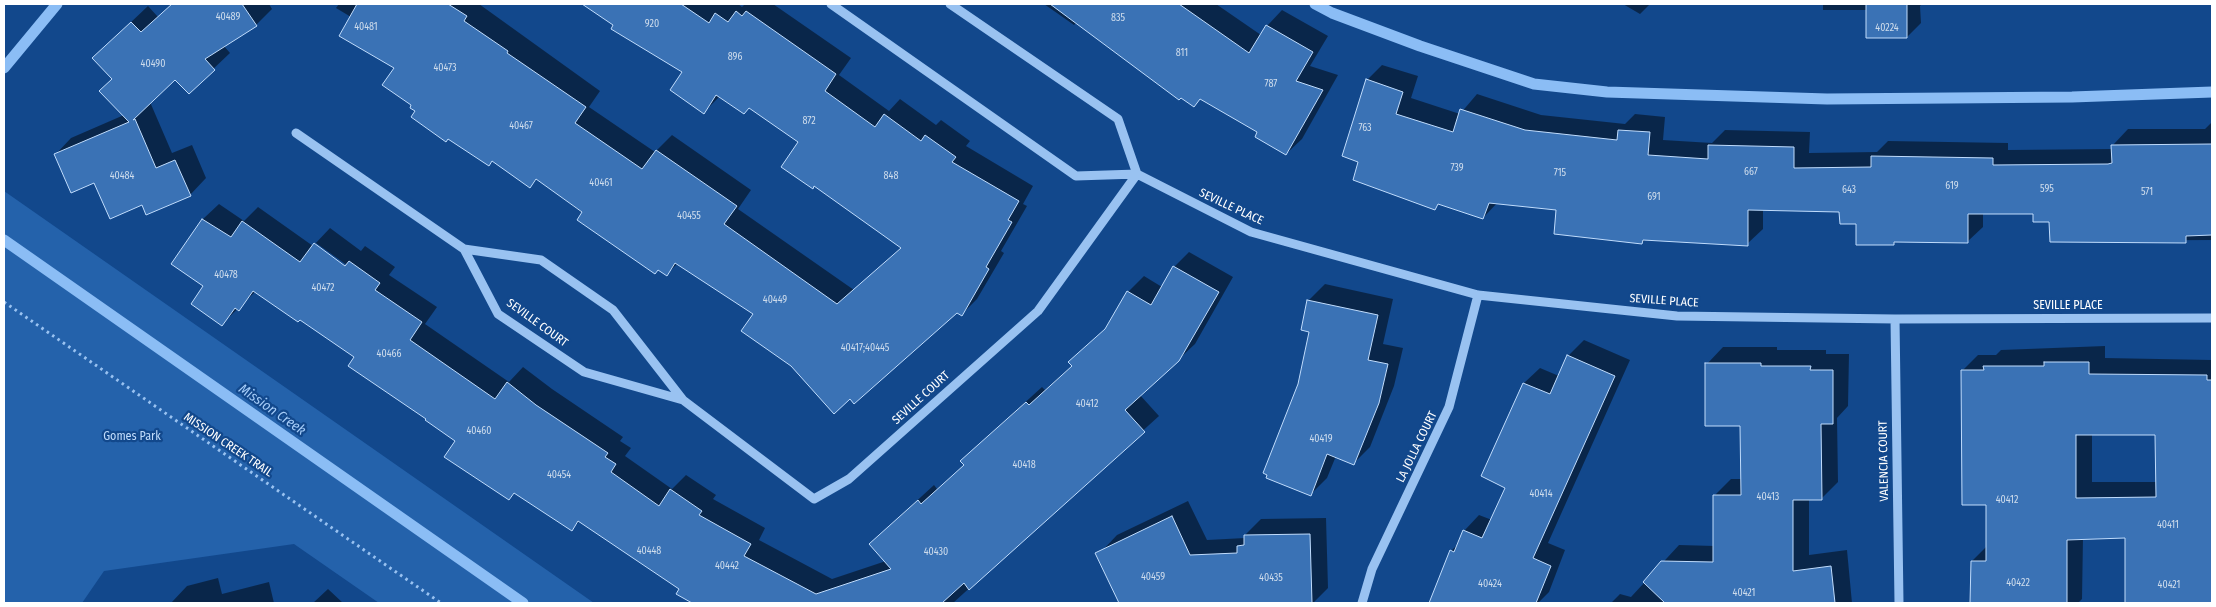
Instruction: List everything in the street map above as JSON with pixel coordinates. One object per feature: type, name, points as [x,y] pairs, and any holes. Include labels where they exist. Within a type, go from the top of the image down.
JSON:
[{"type":"street","name":"SEVILLE PLACE","points":[[831,4],[1076,176],[1137,174],[1251,232],[1478,295],[1677,316],[1895,319],[2212,318]]},
{"type":"street","points":[[950,4],[1118,119],[1137,174]]},
{"type":"street","name":"SEVILLE COURT","points":[[296,133],[464,249],[541,260],[613,310],[683,400],[814,499],[849,479],[1038,311],[1137,174]]},
{"type":"street","name":"SEVILLE COURT","points":[[464,249],[498,314],[584,372],[683,400]]},
{"type":"street","name":"LA JOLLA COURT","points":[[1362,603],[1372,569],[1449,407],[1478,295]]},
{"type":"street","name":"VALENCIA COURT","points":[[1895,319],[1899,603]]},
{"type":"path","name":"MISSION CREEK TRAIL","points":[[4,302],[441,603]]},
{"type":"green space","name":"Gomes Park","points":[[4,191],[594,603],[379,603],[294,544],[104,571],[82,603],[4,603]]},
{"type":"building","points":[[172,4],[242,4],[257,26],[205,59],[215,70],[189,94],[175,80],[133,120],[135,119],[156,168],[175,160],[191,196],[146,215],[142,205],[110,219],[94,183],[71,193],[54,154],[129,122],[99,91],[112,79],[92,58],[131,22],[141,32]]},
{"type":"building","points":[[357,4],[448,4],[467,16],[464,21],[586,107],[575,123],[642,169],[656,150],[737,206],[724,224],[837,304],[901,248],[814,186],[813,189],[781,167],[798,142],[749,108],[744,114],[716,95],[704,114],[670,90],[682,72],[611,29],[613,25],[582,4],[681,4],[709,23],[715,13],[728,22],[736,11],[742,16],[746,11],[836,74],[825,91],[875,127],[884,114],[921,141],[925,135],[956,157],[952,162],[1019,201],[1008,220],[1012,222],[986,267],[989,269],[962,316],[957,313],[854,404],[850,399],[834,414],[791,366],[741,331],[753,314],[675,263],[667,276],[658,270],[655,274],[577,220],[582,212],[536,179],[530,188],[492,161],[489,166],[448,139],[446,142],[411,117],[415,111],[410,108],[411,105],[382,85],[394,68],[339,36]]},
{"type":"building","points":[[1050,4],[1179,4],[1249,53],[1266,25],[1313,52],[1296,81],[1323,90],[1286,155],[1255,137],[1257,132],[1200,99],[1194,107],[1181,98],[1179,100]]},
{"type":"building","points":[[1866,4],[1907,4],[1907,38],[1866,38]]},
{"type":"building","points":[[1366,79],[1403,92],[1396,114],[1453,132],[1460,109],[1525,130],[1617,140],[1618,130],[1650,132],[1648,155],[1708,159],[1708,145],[1794,147],[1794,168],[1871,167],[1871,156],[1993,158],[1993,165],[2108,164],[2112,163],[2111,145],[2212,144],[2212,235],[2186,236],[2186,243],[2050,242],[2049,222],[2033,222],[2033,214],[1968,214],[1968,243],[1894,242],[1894,245],[1856,245],[1856,224],[1840,224],[1839,212],[1748,210],[1748,246],[1643,240],[1642,244],[1554,234],[1556,210],[1489,203],[1483,219],[1438,204],[1435,210],[1353,180],[1358,162],[1342,156]]},
{"type":"building","points":[[202,219],[231,237],[242,221],[300,262],[314,243],[345,266],[349,261],[380,283],[375,290],[422,322],[410,340],[495,399],[507,382],[536,405],[608,453],[605,457],[616,464],[611,472],[659,506],[670,489],[702,511],[699,515],[751,544],[744,556],[816,594],[891,569],[869,544],[918,500],[921,504],[964,465],[960,461],[1026,402],[1029,405],[1072,366],[1068,362],[1105,329],[1127,291],[1151,305],[1173,266],[1219,292],[1179,361],[1125,410],[1145,432],[969,590],[964,583],[942,603],[692,603],[676,594],[679,589],[578,521],[572,531],[514,493],[509,500],[444,457],[455,441],[348,366],[354,357],[253,291],[239,311],[235,308],[222,326],[191,304],[203,286],[171,264]]},
{"type":"building","points":[[1307,300],[1378,315],[1368,360],[1388,364],[1379,403],[1354,465],[1327,454],[1311,496],[1266,478],[1267,475],[1263,473],[1298,384],[1309,332],[1301,330]]},
{"type":"building","points":[[1567,355],[1615,376],[1533,558],[1551,566],[1536,603],[1429,603],[1450,550],[1454,552],[1463,530],[1482,538],[1505,488],[1481,476],[1523,383],[1550,394]]},
{"type":"building","points":[[2044,362],[2089,362],[2089,374],[2207,375],[2207,380],[2212,380],[2212,603],[2125,603],[2125,538],[2067,540],[2067,603],[1970,603],[1971,561],[1986,561],[1986,505],[1962,505],[1961,370],[1984,370],[1983,366],[2044,366]],"holes":[[[2076,435],[2155,435],[2156,497],[2076,498]]]},
{"type":"building","points":[[1705,363],[1761,363],[1761,366],[1811,366],[1810,370],[1833,370],[1833,424],[1821,424],[1822,500],[1793,500],[1793,571],[1831,566],[1835,603],[1665,603],[1643,582],[1661,561],[1713,562],[1713,495],[1741,495],[1740,426],[1705,426]]},
{"type":"building","points":[[1172,516],[1190,555],[1237,553],[1237,546],[1244,545],[1244,535],[1310,534],[1312,603],[1119,603],[1095,553]]},
{"type":"waterway","points":[[4,68],[57,4]]},
{"type":"waterway","points":[[1315,4],[1332,13],[1420,46],[1534,84],[1607,92],[1827,99],[2072,97],[2212,92]]},
{"type":"waterway","name":"Mission Creek","points":[[4,240],[523,603]]}]
